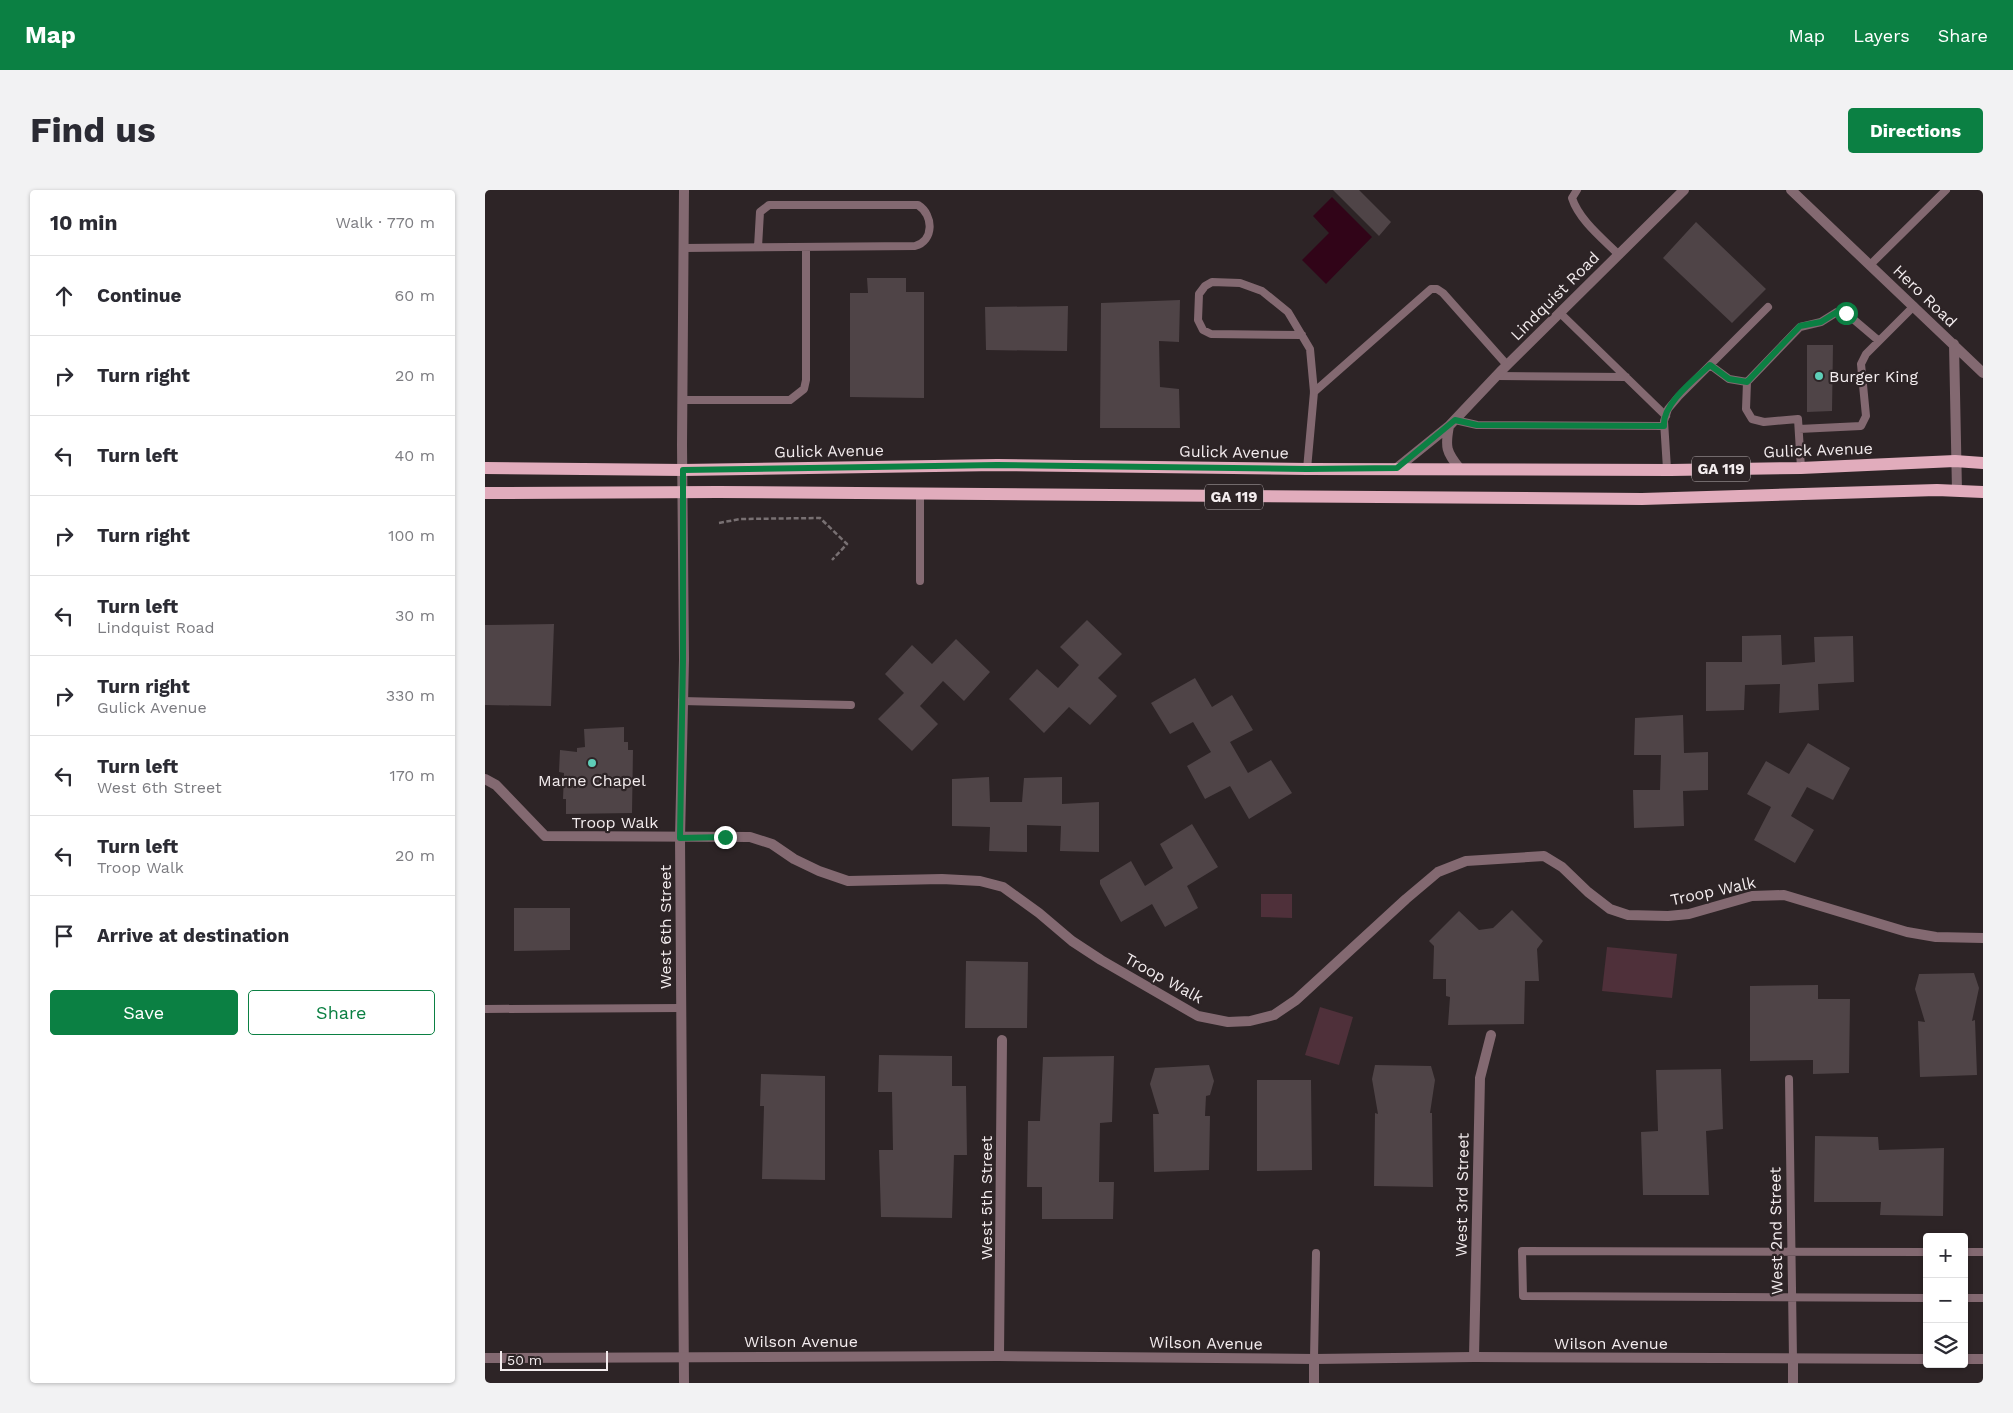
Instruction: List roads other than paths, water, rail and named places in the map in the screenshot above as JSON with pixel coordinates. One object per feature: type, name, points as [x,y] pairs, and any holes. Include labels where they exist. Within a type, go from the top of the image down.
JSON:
[{"type":"main road","name":"Gulick Avenue","points":[[485,468],[683,470],[997,465],[1307,469],[1667,469],[1801,468],[1955,462],[1983,463]]},
{"type":"main road","name":"GA 119","points":[[485,493],[683,492],[1642,499],[1957,491],[1983,492]]},
{"type":"street","name":"West 6th Street","points":[[684,190],[682,400],[683,701],[680,838],[684,1383]]},
{"type":"street","name":"Lindquist Road","points":[[1397,468],[1452,423],[1507,365],[1684,190]]},
{"type":"street","name":"Hero Road","points":[[1791,190],[1953,344],[1957,491]]},
{"type":"street","points":[[1953,344],[1983,373]]},
{"type":"street","points":[[1452,423],[1446,443],[1449,456],[1459,469]]},
{"type":"street","name":"Troop Walk","points":[[485,779],[496,785],[545,836],[750,838],[772,844],[794,859],[819,871],[848,881],[942,879],[980,881],[1003,887],[1039,913],[1072,941],[1101,960],[1198,1016],[1229,1022],[1250,1021],[1274,1015],[1296,1000],[1438,872],[1466,861],[1544,856],[1562,868],[1587,892],[1610,908],[1628,915],[1668,916],[1689,914],[1753,896],[1784,895],[1907,932],[1936,937],[1983,938]]},
{"type":"street","name":"West 3rd Street","points":[[1474,1356],[1480,1078],[1491,1035]]},
{"type":"street","name":"West 5th Street","points":[[999,1356],[1001,1040]]},
{"type":"street","name":"Wilson Avenue","points":[[485,1358],[999,1356],[1314,1359],[1474,1356],[1923,1359]]},
{"type":"street","points":[[1314,1359],[1314,1383]]},
{"type":"street","name":"West 2nd Street","points":[[1793,1359],[1793,1383]]},
{"type":"street","points":[[1968,1359],[1983,1359]]},
{"type":"lane","points":[[1577,190],[1572,198],[1575,205],[1591,227],[1619,254]]},
{"type":"lane","points":[[1870,265],[1945,190]]},
{"type":"lane","points":[[684,248],[758,248],[915,246],[921,245],[927,238],[930,228],[929,217],[918,205],[769,205],[760,212],[758,248]]},
{"type":"lane","points":[[682,400],[790,400],[798,396],[804,389],[806,380],[807,247]]},
{"type":"lane","points":[[1301,335],[1211,334],[1203,330],[1198,320],[1199,294],[1211,282],[1240,283],[1262,292],[1288,312],[1310,349],[1314,392],[1307,469]]},
{"type":"lane","points":[[1314,392],[1431,289],[1437,289],[1443,293],[1507,365]]},
{"type":"lane","points":[[1799,429],[1861,426],[1865,416],[1861,364],[1866,354],[1913,306]]},
{"type":"lane","points":[[1667,469],[1664,426],[1668,409],[1768,307]]},
{"type":"lane","points":[[1801,468],[1798,419],[1764,422],[1752,418],[1746,409],[1747,382],[1800,326],[1821,322],[1837,312],[1846,313],[1879,341]]},
{"type":"lane","points":[[1560,313],[1666,416]]},
{"type":"lane","points":[[1710,365],[1729,379],[1747,382]]},
{"type":"lane","points":[[1497,376],[1626,377]]},
{"type":"lane","points":[[1452,423],[1477,425],[1664,426]]},
{"type":"lane","points":[[920,494],[920,581]]},
{"type":"lane","points":[[683,701],[851,705]]},
{"type":"lane","points":[[485,1009],[681,1008]]},
{"type":"lane","name":"West 2nd Street","points":[[1789,1079],[1793,1359]]},
{"type":"lane","points":[[1923,1252],[1522,1251],[1523,1296],[1923,1298]]},
{"type":"lane","points":[[1968,1252],[1983,1252]]},
{"type":"lane","points":[[1314,1359],[1317,1254]]},
{"type":"lane","points":[[1968,1298],[1983,1298]]},
{"type":"place","name":"Burger King","points":[[1819,376]]},
{"type":"place","name":"Marne Chapel","points":[[592,763]]}]
